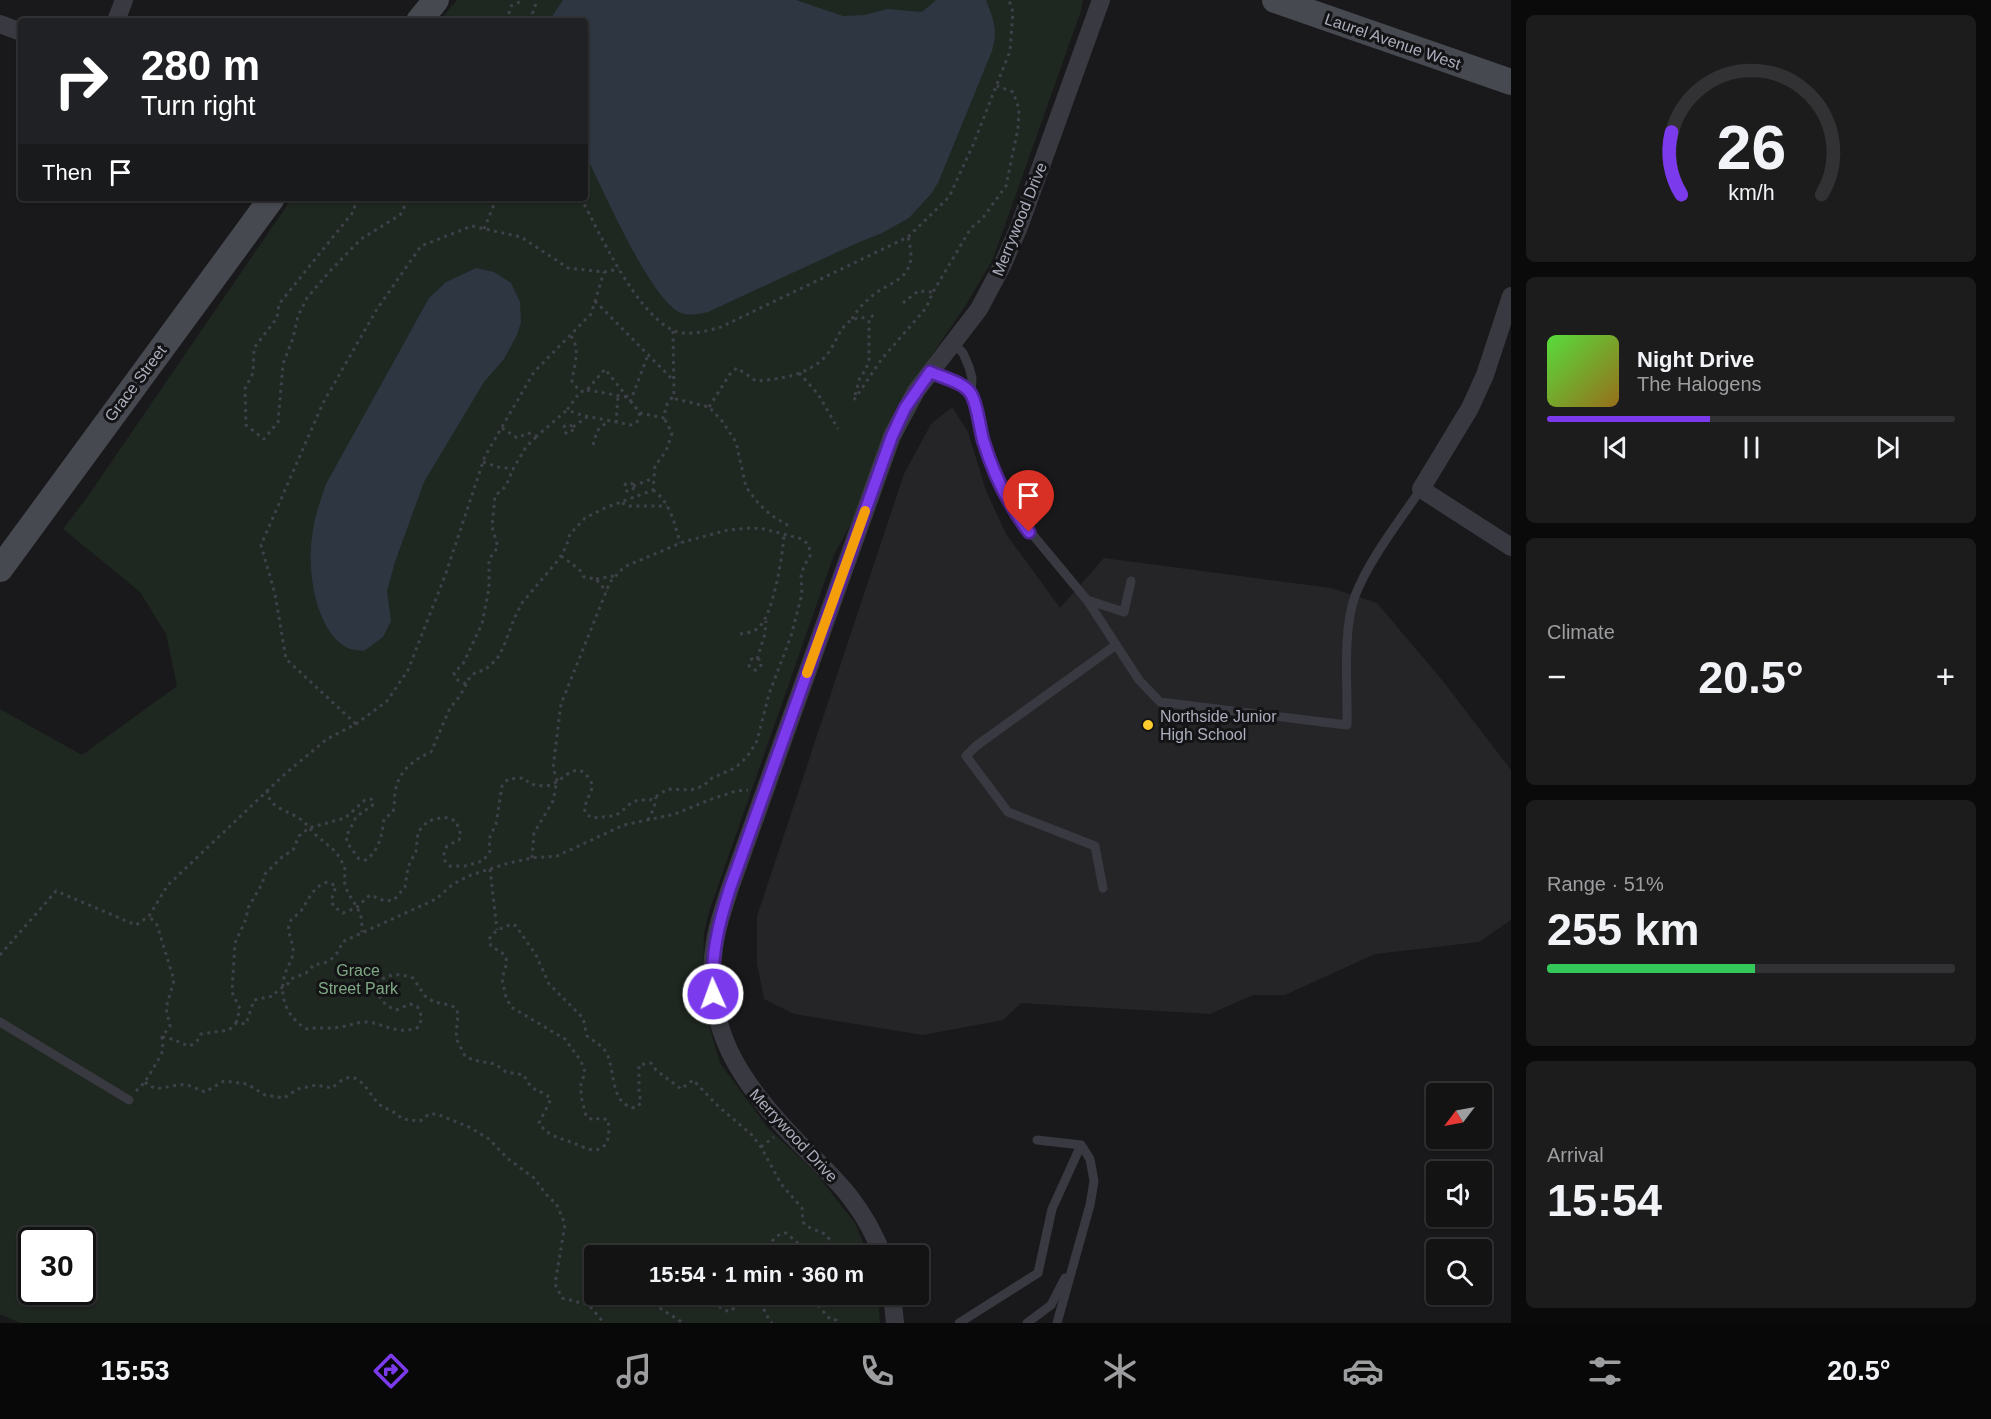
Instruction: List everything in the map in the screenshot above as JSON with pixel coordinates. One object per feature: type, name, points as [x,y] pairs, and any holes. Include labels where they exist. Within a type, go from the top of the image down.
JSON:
[{"type":"main road","points":[[421,18],[436,0]]},
{"type":"main road","name":"Laurel Avenue West","points":[[1275,0],[1511,82]]},
{"type":"main road","name":"Grace Street","points":[[0,569],[270,201]]},
{"type":"street","points":[[117,18],[124,0]]},
{"type":"street","name":"Merrywood Drive","points":[[879,1245],[875,1234],[854,1201],[760,1102],[731,1056],[720,1026],[713,994],[712,966],[716,936],[730,888],[892,436],[910,400],[979,309],[1003,264],[1019,227],[1099,5]]},
{"type":"street","points":[[0,24],[18,31]]},
{"type":"street","points":[[1511,296],[1506,333],[1470,408],[1421,489],[1511,547]]},
{"type":"street","points":[[894,1305],[896,1323]]},
{"type":"lane","points":[[953,344],[963,353],[969,366],[972,378],[971,394],[983,439],[996,477],[1018,517],[1087,600],[1139,680],[1160,702],[1347,725],[1349,628],[1355,596],[1377,553],[1421,489]]},
{"type":"lane","points":[[930,372],[959,384],[971,394]]},
{"type":"lane","points":[[1087,600],[1124,612],[1131,581]]},
{"type":"lane","points":[[1103,888],[1095,846],[1008,812],[966,756],[976,746],[1116,645]]},
{"type":"lane","points":[[0,1023],[129,1100]]},
{"type":"lane","points":[[1037,1140],[1081,1144]]},
{"type":"lane","points":[[1057,1323],[1095,1181],[1090,1159],[1081,1144]]},
{"type":"lane","points":[[959,1323],[1038,1273],[1052,1209],[1081,1144]]},
{"type":"lane","points":[[1027,1323],[1051,1305],[1074,1260]]},
{"type":"path","points":[[509,18],[511,6],[524,0]]},
{"type":"path","points":[[531,18],[537,0]]},
{"type":"path","points":[[583,201],[619,269],[639,300],[660,321],[673,331],[704,332],[721,327],[908,237],[949,196],[973,145],[1010,51],[1013,12],[1010,0]]},
{"type":"path","points":[[869,318],[868,362],[860,377],[854,400],[881,360],[926,308],[971,228],[982,219],[1006,186],[1018,128],[1019,108],[1013,92],[997,86]]},
{"type":"path","points":[[356,201],[354,211],[279,304],[277,318],[254,348],[252,373],[246,389],[246,425],[264,439],[278,422],[283,364],[298,316],[308,298],[361,239],[400,215],[407,201]]},
{"type":"path","points":[[484,229],[494,201]]},
{"type":"path","points":[[356,724],[286,659],[275,594],[261,544],[323,403],[377,309],[421,246],[472,226],[521,237],[568,268],[604,272],[619,269]]},
{"type":"path","points":[[851,321],[858,308],[879,291],[902,277],[910,265],[911,252],[908,237]]},
{"type":"path","points":[[0,955],[56,891],[136,925],[149,916],[167,886],[267,790],[327,739],[356,724],[387,701],[408,670],[446,573],[483,462],[534,372],[591,314],[604,272]]},
{"type":"path","points":[[903,303],[918,291],[933,292]]},
{"type":"path","points":[[595,302],[674,380]]},
{"type":"path","points":[[709,407],[730,374],[737,368],[756,381],[791,377],[823,359],[843,325],[859,317],[869,318],[874,315]]},
{"type":"path","points":[[653,490],[655,466],[666,451],[672,432],[664,418],[666,406],[674,395],[673,331]]},
{"type":"path","points":[[570,335],[575,341],[578,353],[572,381],[580,392]]},
{"type":"path","points":[[630,402],[648,354]]},
{"type":"path","points":[[587,390],[605,369],[640,414],[664,418]]},
{"type":"path","points":[[799,373],[818,394],[838,429]]},
{"type":"path","points":[[466,685],[456,680],[454,674],[463,664],[482,624],[489,588],[489,559],[498,547],[492,527],[495,496],[506,486],[526,447],[567,410],[580,392],[587,390],[627,397]]},
{"type":"path","points":[[616,423],[618,395]]},
{"type":"path","points":[[674,395],[676,399],[709,407],[722,421],[735,442],[746,487],[771,515],[789,526]]},
{"type":"path","points":[[567,410],[631,425],[637,422],[640,414]]},
{"type":"path","points":[[572,427],[588,416]]},
{"type":"path","points":[[593,445],[597,431],[608,420]]},
{"type":"path","points":[[502,428],[517,438],[528,433],[537,436]]},
{"type":"path","points":[[483,462],[513,469]]},
{"type":"path","points":[[633,486],[654,478]]},
{"type":"path","points":[[162,1037],[173,1038],[190,1046],[201,1034],[229,1030],[236,1023],[240,1009],[232,992],[235,943],[246,919],[248,908],[265,874],[282,857],[293,850],[299,836],[309,828],[345,818],[365,800],[371,799],[374,804],[356,817],[346,837],[348,844],[359,859],[366,860],[371,857],[381,839],[384,819],[393,812],[398,782],[405,769],[418,758],[431,752],[450,708],[460,696],[470,677],[485,670],[497,659],[522,603],[561,556],[570,534],[585,518],[653,490]]},
{"type":"path","points":[[653,490],[661,496],[667,506],[680,544]]},
{"type":"path","points":[[622,503],[629,506],[667,506]]},
{"type":"path","points":[[532,858],[534,833],[553,801],[556,780],[553,768],[561,704],[610,582],[616,575],[624,567],[680,544],[709,535],[751,528],[802,539],[810,545],[810,556],[801,576],[802,594],[791,636],[769,694],[757,741],[747,757],[735,768],[712,778],[703,786],[691,790],[668,789],[650,800],[638,800],[631,803],[613,816],[592,818],[586,814],[584,808],[593,786],[589,778],[579,771],[572,770],[556,780],[550,785],[530,784],[524,778],[508,779],[502,786],[496,824],[489,839],[490,851],[483,861],[465,866],[449,866],[444,861],[443,854],[447,846],[459,840],[461,835],[456,821],[444,817],[428,820],[418,832],[416,851],[408,867],[405,887],[394,900],[385,901],[370,895],[356,908],[343,913],[333,906],[332,898],[336,886],[328,882],[320,884],[289,924],[293,952],[282,988],[282,998],[292,1017],[307,1029],[337,1028],[365,1022],[387,1029],[412,1030],[419,1027],[422,1012],[417,1006],[411,1004],[396,1010],[387,1006],[377,990],[377,983],[383,977],[391,974],[413,978],[425,996],[434,1002],[456,1008],[458,1014],[456,1038],[465,1056],[472,1060],[495,1064],[506,1072],[524,1075],[533,1090],[551,1099],[539,1123],[544,1130],[553,1137],[592,1151],[600,1149],[607,1142],[610,1131],[608,1120],[601,1118],[592,1120],[586,1116],[581,1096],[581,1084],[585,1072],[581,1061],[565,1039],[511,1007],[506,997],[502,979],[507,962],[505,955],[491,946],[489,939],[497,930],[512,924],[520,930],[522,938],[536,955],[549,984],[583,1018],[587,1036],[600,1045],[606,1053],[616,1095],[628,1107],[635,1108],[641,1103],[639,1065],[651,1063],[656,1070],[681,1089],[693,1080],[719,1107],[751,1134],[761,1147],[781,1185],[802,1208],[803,1222],[806,1226],[825,1234],[832,1245]]},
{"type":"path","points":[[758,659],[750,661],[752,670],[758,670],[760,667],[758,659],[779,571],[784,534]]},
{"type":"path","points":[[561,556],[579,569],[584,577],[596,579],[616,575]]},
{"type":"path","points":[[596,579],[607,592]]},
{"type":"path","points":[[740,634],[757,629],[766,619]]},
{"type":"path","points":[[267,790],[267,797],[273,805],[303,820],[309,828],[333,847],[346,872],[344,878],[346,886],[360,915],[362,932]]},
{"type":"path","points":[[236,1023],[246,1024],[254,1000],[273,996],[287,986],[291,979],[306,973],[315,964],[323,965],[332,959],[342,942],[436,899],[453,884],[490,869],[532,858],[556,856],[624,825],[675,814],[736,791],[765,792]]},
{"type":"path","points":[[648,820],[654,808],[656,796]]},
{"type":"path","points":[[490,869],[497,930]]},
{"type":"path","points":[[129,1100],[145,1082],[163,1050],[162,1037],[170,1026],[166,1008],[174,980],[157,925],[149,916]]},
{"type":"path","points":[[145,1082],[149,1087],[161,1089],[186,1085],[205,1092],[224,1081],[247,1084],[265,1095],[284,1098],[298,1089],[316,1085],[332,1088],[347,1077],[352,1077],[367,1088],[380,1105],[394,1111],[402,1119],[420,1121],[429,1114],[437,1114],[470,1127],[489,1139],[507,1158],[534,1178],[549,1198],[556,1203],[565,1224],[555,1284],[557,1290],[562,1298],[589,1305],[604,1323]]},
{"type":"path","points":[[771,1245],[772,1239],[778,1234],[786,1233],[800,1245]]},
{"type":"path","points":[[653,1305],[682,1323]]},
{"type":"path","points":[[716,1305],[729,1312],[734,1308],[732,1305]]},
{"type":"path","points":[[763,1305],[765,1313],[772,1323]]},
{"type":"path","points":[[818,1305],[830,1319],[838,1323]]},
{"type":"shaded area","name":"Northside Junior High School","points":[[952,407],[968,432],[986,491],[1006,534],[1060,608],[1104,558],[1331,588],[1377,603],[1442,680],[1511,770],[1511,920],[1479,942],[1375,954],[1285,995],[1253,995],[1210,1014],[1021,1003],[1003,1020],[923,1035],[794,1014],[764,999],[757,964],[757,916],[904,474],[931,424]]},
{"type":"green space","name":"Grace Street Park","points":[[457,0],[1083,0],[993,259],[966,305],[897,406],[854,518],[834,555],[709,912],[704,933],[703,985],[707,1018],[720,1063],[768,1128],[816,1173],[855,1223],[864,1245],[584,1245],[584,1305],[879,1305],[880,1323],[20,1323],[0,1314],[0,709],[82,755],[177,686],[166,634],[140,592],[63,529],[290,201],[588,201],[588,18],[442,18]]},
{"type":"water","points":[[563,0],[796,0],[843,16],[864,15],[888,9],[922,12],[936,0],[986,0],[993,20],[995,37],[992,51],[938,183],[909,218],[882,233],[708,312],[688,314],[681,313],[669,304],[643,269],[588,159],[588,18],[551,18]]},
{"type":"water","points":[[476,268],[494,272],[511,283],[520,302],[521,322],[517,335],[504,359],[484,382],[424,482],[387,591],[391,621],[383,637],[364,651],[350,649],[338,641],[329,630],[321,615],[313,583],[312,537],[326,484],[429,298],[446,282]]},
{"type":"slow traffic","points":[[807,673],[865,511]]},
{"type":"place","name":"Northside Junior High School","points":[[1148,725]]},
{"type":"route","points":[[713,994],[712,966],[716,936],[730,888],[892,436],[905,408],[930,372],[959,384],[971,394],[996,477],[1029,532]]}]
